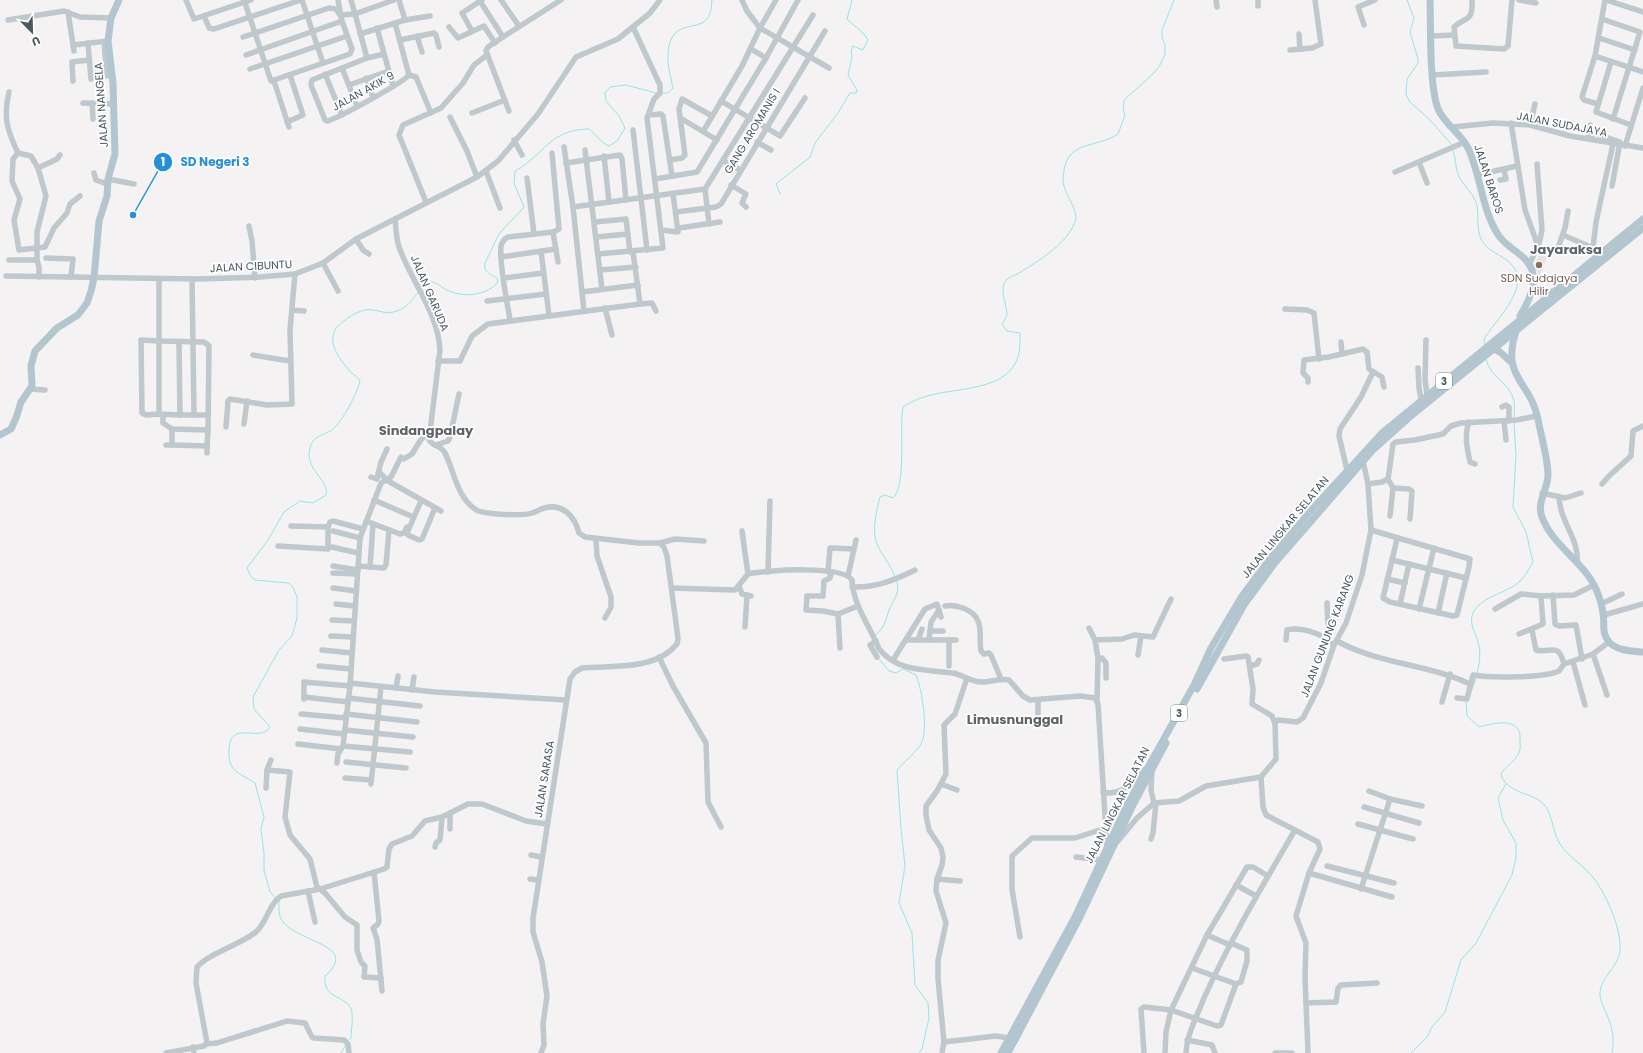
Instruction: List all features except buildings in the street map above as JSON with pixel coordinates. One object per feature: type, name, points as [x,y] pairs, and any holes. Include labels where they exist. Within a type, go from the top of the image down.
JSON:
[{"type":"main road","name":"JALAN NANGELA","points":[[0,436],[11,429],[21,402],[30,389],[32,382],[31,366],[35,351],[57,328],[76,318],[81,312],[87,303],[94,278],[99,221],[107,196],[108,182],[115,154],[114,104],[106,42],[111,18],[119,0]]},
{"type":"main road","name":"JALAN BAROS","points":[[1430,0],[1433,75],[1438,108],[1465,142],[1471,155],[1476,175],[1498,234],[1529,265]]},
{"type":"main road","name":"3","points":[[1556,294],[1643,219]]},
{"type":"main road","name":"3","points":[[1556,294],[1643,228]]},
{"type":"main road","points":[[1514,324],[1528,302],[1533,287],[1533,273],[1529,265]]},
{"type":"main road","points":[[1533,287],[1535,291],[1540,294],[1556,294]]},
{"type":"main road","name":"JALAN LINGKAR SELATAN","points":[[1008,1053],[1109,848],[1194,685],[1211,648],[1242,596],[1347,470],[1382,433],[1495,339],[1556,294]]},
{"type":"main road","name":"JALAN LINGKAR SELATAN","points":[[1271,562],[1363,461],[1394,430],[1516,331],[1556,294]]},
{"type":"main road","points":[[1511,362],[1511,348],[1516,331]]},
{"type":"main road","points":[[1491,351],[1500,352],[1511,362],[1537,416],[1548,472],[1548,481],[1542,492],[1540,506],[1542,518],[1555,538],[1594,585],[1602,604],[1604,615],[1603,627],[1609,642],[1620,649],[1643,652]]},
{"type":"main road","name":"JALAN LINGKAR SELATAN","points":[[1001,1053],[1045,979],[1101,860],[1109,848]]},
{"type":"street","points":[[186,0],[193,18],[204,16],[244,1],[251,0]]},
{"type":"street","points":[[204,16],[208,27],[212,30],[301,0],[308,16],[323,63]]},
{"type":"street","points":[[274,81],[350,54],[352,49],[347,36],[338,0]]},
{"type":"street","points":[[352,0],[354,14],[367,58]]},
{"type":"street","points":[[246,55],[313,32],[342,17],[394,0]]},
{"type":"street","points":[[399,0],[404,20]]},
{"type":"street","points":[[501,0],[519,26]]},
{"type":"street","points":[[509,111],[486,50],[559,0]]},
{"type":"street","points":[[395,219],[477,176],[498,161],[514,140],[541,110],[576,57],[614,42],[650,13],[660,0]]},
{"type":"street","points":[[742,0],[760,28],[829,68]]},
{"type":"street","points":[[704,130],[751,49],[760,28],[776,0]]},
{"type":"street","points":[[654,178],[696,173],[766,58],[798,0]]},
{"type":"street","points":[[1216,0],[1216,7]]},
{"type":"street","points":[[1290,50],[1312,48],[1321,44],[1315,0]]},
{"type":"street","points":[[1364,25],[1358,7],[1375,0]]},
{"type":"street","points":[[1472,0],[1470,14],[1465,21],[1455,26],[1454,35],[1455,44],[1457,47],[1506,49],[1512,0]]},
{"type":"street","points":[[1519,0],[1536,3]]},
{"type":"street","points":[[1598,104],[1584,100],[1582,97],[1595,56],[1602,19],[1601,16],[1606,0],[1643,12]]},
{"type":"street","points":[[244,1],[259,50],[270,80],[274,81],[288,124],[303,115],[290,75]]},
{"type":"street","points":[[472,31],[462,13],[481,1],[503,37]]},
{"type":"street","points":[[243,37],[333,8],[342,17]]},
{"type":"street","points":[[8,20],[57,11],[68,12],[80,17],[111,18]]},
{"type":"street","points":[[68,12],[74,51]]},
{"type":"street","points":[[709,224],[705,189],[724,161],[792,47],[813,15]]},
{"type":"street","points":[[360,34],[404,20],[430,16]]},
{"type":"street","points":[[1602,19],[1642,33],[1635,50],[1613,119]]},
{"type":"street","points":[[395,23],[409,75],[416,77],[431,113]]},
{"type":"street","points":[[449,27],[458,38],[485,26],[495,43]]},
{"type":"street","points":[[598,254],[663,249],[647,118],[654,99],[660,93],[660,85],[633,27]]},
{"type":"street","points":[[377,28],[393,86]]},
{"type":"street","name":"GANG AROMANIS I","points":[[676,212],[720,205],[825,31]]},
{"type":"street","points":[[400,40],[434,33],[436,35],[438,46]]},
{"type":"street","points":[[1299,34],[1300,50]]},
{"type":"street","points":[[1432,36],[1454,35]]},
{"type":"street","points":[[250,69],[347,36]]},
{"type":"street","points":[[416,36],[422,52]]},
{"type":"street","points":[[1598,38],[1635,50]]},
{"type":"street","points":[[72,45],[106,42],[107,76]]},
{"type":"street","points":[[88,44],[91,79]]},
{"type":"street","points":[[751,49],[766,58]]},
{"type":"street","points":[[342,115],[325,74],[367,58],[384,54]]},
{"type":"street","points":[[426,202],[399,134],[403,125],[431,113],[444,105],[463,83],[474,65],[487,55]]},
{"type":"street","points":[[1595,56],[1643,72]]},
{"type":"street","points":[[73,81],[72,62],[89,60]]},
{"type":"street","points":[[1612,62],[1598,104],[1597,114],[1631,125]]},
{"type":"street","points":[[342,68],[357,106]]},
{"type":"street","points":[[349,85],[389,71]]},
{"type":"street","points":[[1433,75],[1486,72]]},
{"type":"street","name":"JALAN AKIK 9","points":[[325,74],[313,79],[311,82],[326,121],[342,115],[393,86],[409,75]]},
{"type":"street","points":[[366,78],[373,97]]},
{"type":"street","points":[[1612,186],[1622,146],[1631,125],[1643,88]]},
{"type":"street","points":[[9,92],[6,107],[8,132],[18,153]]},
{"type":"street","points":[[670,160],[685,156],[682,119],[679,109],[683,98],[712,116]]},
{"type":"street","points":[[721,101],[782,135],[805,98]]},
{"type":"street","points":[[472,113],[505,100]]},
{"type":"street","points":[[84,103],[114,104]]},
{"type":"street","points":[[92,103],[93,119]]},
{"type":"street","points":[[1530,125],[1535,104]]},
{"type":"street","points":[[649,115],[663,115],[672,176]]},
{"type":"street","points":[[450,117],[465,146],[477,176]]},
{"type":"street","points":[[682,119],[704,130],[717,140]]},
{"type":"street","points":[[1511,123],[1525,210],[1538,246]]},
{"type":"street","name":"JALAN SUDAJAYA","points":[[1453,127],[1511,123],[1530,125],[1622,146],[1643,148]]},
{"type":"street","points":[[1589,139],[1590,125]]},
{"type":"street","points":[[633,130],[647,250]]},
{"type":"street","points":[[1589,139],[1594,133],[1618,141],[1622,146]]},
{"type":"street","points":[[514,140],[522,155]]},
{"type":"street","points":[[757,142],[771,150]]},
{"type":"street","points":[[1395,172],[1465,142]]},
{"type":"street","points":[[1563,235],[1593,248],[1596,222],[1613,144]]},
{"type":"street","points":[[564,147],[573,207],[584,311]]},
{"type":"street","points":[[585,150],[602,289]]},
{"type":"street","points":[[18,153],[31,156],[38,168],[46,196],[37,232],[36,260],[39,264],[39,277]]},
{"type":"street","points":[[18,153],[13,159],[12,181],[20,199],[14,220],[18,249],[22,251],[37,247],[45,247],[54,228],[66,214],[70,204],[80,196]]},
{"type":"street","points":[[510,320],[501,257],[501,246],[506,238],[553,232],[558,230],[560,227],[552,153]]},
{"type":"street","points":[[38,168],[57,159],[60,155]]},
{"type":"street","points":[[566,163],[604,156],[622,156],[626,200]]},
{"type":"street","points":[[604,156],[609,202]]},
{"type":"street","points":[[724,161],[740,170]]},
{"type":"street","points":[[1419,162],[1427,183]]},
{"type":"street","points":[[1529,265],[1538,246],[1542,230],[1537,164]]},
{"type":"street","points":[[1476,175],[1517,166]]},
{"type":"street","points":[[1500,180],[1506,179],[1504,169]]},
{"type":"street","points":[[486,170],[500,208]]},
{"type":"street","points":[[94,173],[96,180],[134,184]]},
{"type":"street","points":[[527,178],[534,234]]},
{"type":"street","points":[[731,185],[746,194],[742,203],[746,207]]},
{"type":"street","points":[[573,207],[641,199],[705,189]]},
{"type":"street","points":[[661,230],[678,233],[679,228],[673,194]]},
{"type":"street","points":[[1558,248],[1563,235],[1568,211]]},
{"type":"street","name":"JALAN CIBUNTU","points":[[6,276],[192,279],[255,278],[295,274],[323,263],[356,238],[395,219]]},
{"type":"street","name":"JALAN GARUDA","points":[[395,219],[397,239],[401,252],[438,331],[440,350],[429,431]]},
{"type":"street","points":[[595,222],[626,219],[636,267],[640,304]]},
{"type":"street","points":[[679,228],[720,222]]},
{"type":"street","points":[[248,226],[252,241],[255,278]]},
{"type":"street","points":[[553,232],[558,262]]},
{"type":"street","points":[[596,238],[628,234]]},
{"type":"street","points":[[356,238],[363,250],[369,254]]},
{"type":"street","points":[[501,257],[556,249]]},
{"type":"street","points":[[541,251],[549,315]]},
{"type":"street","points":[[46,258],[73,260],[71,277]]},
{"type":"street","points":[[9,260],[36,260]]},
{"type":"street","points":[[323,263],[338,291]]},
{"type":"street","points":[[600,270],[636,267]]},
{"type":"street","points":[[504,278],[544,273]]},
{"type":"street","points":[[226,427],[229,400],[247,401],[267,405],[292,404],[290,360],[295,274]]},
{"type":"street","points":[[159,279],[161,415],[163,423],[172,429],[208,430]]},
{"type":"street","points":[[192,279],[194,414]]},
{"type":"street","points":[[582,292],[638,285]]},
{"type":"street","points":[[487,301],[546,294]]},
{"type":"street","points":[[438,362],[460,361],[464,357],[469,341],[480,329],[488,324],[651,303],[656,311]]},
{"type":"street","points":[[605,308],[612,335]]},
{"type":"street","points":[[1285,309],[1307,310],[1314,314],[1319,359]]},
{"type":"street","points":[[292,310],[304,311]]},
{"type":"street","points":[[207,453],[208,430],[209,346],[204,342],[141,340],[142,413],[146,415],[208,415]]},
{"type":"street","points":[[1426,340],[1425,377],[1428,394]]},
{"type":"street","points":[[179,342],[180,415]]},
{"type":"street","points":[[1341,342],[1342,354]]},
{"type":"street","points":[[1308,382],[1308,378],[1303,373],[1304,361],[1366,350],[1368,354],[1369,367],[1373,372],[1382,377],[1384,387]]},
{"type":"street","points":[[253,355],[290,360]]},
{"type":"street","points":[[1418,368],[1421,399]]},
{"type":"street","points":[[1347,470],[1339,436],[1340,429],[1361,397],[1373,372]]},
{"type":"street","points":[[30,389],[45,390]]},
{"type":"street","points":[[436,445],[448,441],[450,437],[458,394]]},
{"type":"street","points":[[244,424],[247,401]]},
{"type":"street","points":[[1502,407],[1506,405],[1509,407],[1511,421],[1506,440]]},
{"type":"street","points":[[1390,516],[1393,488],[1388,479],[1392,446],[1396,442],[1445,433],[1454,424],[1469,422],[1511,421],[1537,416]]},
{"type":"street","points":[[1469,422],[1466,434],[1467,448],[1470,462],[1475,464]]},
{"type":"street","points":[[1602,484],[1630,456],[1632,433],[1634,430],[1643,426]]},
{"type":"street","points":[[172,429],[169,445],[207,446]]},
{"type":"street","points":[[1394,430],[1396,442]]},
{"type":"street","points":[[429,431],[430,441],[444,452],[460,491],[474,509],[484,512],[528,514],[544,508],[557,508],[571,516],[581,535],[596,540],[639,543],[660,543],[675,539],[704,541]]},
{"type":"street","points":[[337,763],[337,756],[342,748],[345,732],[350,684],[360,538],[382,481],[388,480],[393,475],[401,457],[404,459],[409,457],[429,431]]},
{"type":"street","points":[[371,477],[378,479],[387,449]]},
{"type":"street","name":"JALAN GUNUNG KARANG","points":[[1275,724],[1278,720],[1297,722],[1303,718],[1321,683],[1335,643],[1348,616],[1362,575],[1371,530],[1368,484],[1363,461]]},
{"type":"street","points":[[379,472],[388,480],[441,511]]},
{"type":"street","points":[[1368,484],[1382,482],[1388,479]]},
{"type":"street","points":[[1393,488],[1409,489],[1412,491],[1410,519]]},
{"type":"street","points":[[1542,492],[1559,497],[1570,498],[1581,493]]},
{"type":"street","points":[[1559,497],[1562,515],[1577,551],[1576,562]]},
{"type":"street","points":[[374,500],[411,516]]},
{"type":"street","points":[[420,500],[407,533],[408,535],[418,540],[422,539],[435,508]]},
{"type":"street","points":[[366,521],[400,534],[404,533],[420,500]]},
{"type":"street","points":[[768,572],[770,501]]},
{"type":"street","points":[[278,546],[328,549],[328,527],[330,522],[333,521],[363,529]]},
{"type":"street","points":[[370,567],[373,524]]},
{"type":"street","points":[[291,526],[328,527]]},
{"type":"street","points":[[333,573],[370,567],[384,568],[386,566],[389,530]]},
{"type":"street","points":[[1371,530],[1396,539],[1468,558],[1470,561],[1458,614],[1453,616],[1419,609],[1390,602],[1383,598],[1396,539]]},
{"type":"street","points":[[333,531],[360,538]]},
{"type":"street","points":[[660,543],[664,547],[667,556],[672,588],[732,590],[739,586],[748,574],[742,531]]},
{"type":"street","points":[[596,540],[598,556],[610,597],[610,607],[605,618]]},
{"type":"street","points":[[848,576],[856,540]]},
{"type":"street","points":[[332,547],[358,553]]},
{"type":"street","points":[[854,549],[830,548],[830,578],[824,580],[824,596],[807,596],[806,610],[838,614],[858,606]]},
{"type":"street","points":[[1419,609],[1434,548]]},
{"type":"street","points":[[1392,560],[1466,578]]},
{"type":"street","points":[[1400,604],[1409,564]]},
{"type":"street","points":[[333,566],[358,570]]},
{"type":"street","points":[[748,574],[806,570],[830,572],[848,576],[852,580],[852,587],[858,606],[874,643],[877,656]]},
{"type":"street","points":[[852,587],[868,587],[888,582],[915,570]]},
{"type":"street","points":[[1438,613],[1447,573]]},
{"type":"street","points":[[1387,579],[1405,583]]},
{"type":"street","points":[[1495,609],[1521,594],[1541,596],[1574,595],[1594,585]]},
{"type":"street","points":[[739,586],[742,594],[749,595],[745,627]]},
{"type":"street","points":[[333,588],[356,590]]},
{"type":"street","name":"JALAN SARASA","points":[[541,1053],[544,1045],[543,1024],[547,996],[542,962],[533,932],[533,918],[537,880],[570,679],[578,670],[637,665],[659,657],[670,650],[678,641],[672,588]]},
{"type":"street","points":[[1602,604],[1622,594]]},
{"type":"street","points":[[1553,595],[1555,624],[1559,626],[1576,625],[1582,659]]},
{"type":"street","points":[[1519,634],[1532,630],[1544,622],[1541,596]]},
{"type":"street","points":[[1096,640],[1122,639],[1134,635],[1153,637],[1171,599]]},
{"type":"street","points":[[1324,638],[1328,628],[1327,603]]},
{"type":"street","points":[[336,604],[355,606]]},
{"type":"street","points":[[893,660],[907,640],[925,609],[935,604],[939,610],[940,617]]},
{"type":"street","points":[[1604,615],[1643,604]]},
{"type":"street","points":[[945,606],[960,606],[976,619],[979,623],[981,650],[984,654],[989,653],[992,655],[1001,679]]},
{"type":"street","points":[[930,640],[931,622],[939,610]]},
{"type":"street","points":[[838,614],[840,648]]},
{"type":"street","points":[[332,620],[354,622]]},
{"type":"street","points":[[1089,628],[1096,640],[1098,658],[1097,700],[1103,792],[1109,848]]},
{"type":"street","points":[[918,640],[922,629]]},
{"type":"street","points":[[1286,640],[1286,631],[1288,629],[1312,632],[1335,643],[1367,654],[1450,674],[1470,684]]},
{"type":"street","points":[[1532,630],[1536,650],[1557,650],[1562,656],[1564,664]]},
{"type":"street","points":[[930,631],[944,631]]},
{"type":"street","points":[[330,636],[353,637]]},
{"type":"street","points":[[1138,655],[1141,636]]},
{"type":"street","points":[[907,640],[956,640]]},
{"type":"street","points":[[949,640],[949,666]]},
{"type":"street","points":[[1457,698],[1467,699],[1472,676],[1546,675],[1558,672],[1564,664],[1593,654],[1609,642]]},
{"type":"street","points":[[874,643],[884,654],[893,660],[916,670],[952,673],[982,682],[1001,679],[1012,681],[1027,699],[1038,701],[1081,696],[1091,697],[1097,700]]},
{"type":"street","points":[[322,650],[352,653]]},
{"type":"street","points":[[1593,654],[1607,695]]},
{"type":"street","points":[[1109,848],[1137,818],[1155,803],[1179,802],[1206,786],[1261,777],[1276,759],[1275,724],[1272,716],[1252,704],[1253,690],[1250,666],[1246,656],[1224,659]]},
{"type":"street","points":[[659,657],[706,743],[708,802],[721,827]]},
{"type":"street","points":[[1098,658],[1102,658],[1105,661],[1106,678]]},
{"type":"street","points":[[1250,666],[1257,664],[1259,660]]},
{"type":"street","points":[[1573,662],[1585,705]]},
{"type":"street","points":[[319,666],[351,669]]},
{"type":"street","points":[[1442,702],[1450,674]]},
{"type":"street","points":[[396,688],[398,676]]},
{"type":"street","points":[[412,690],[414,677]]},
{"type":"street","points":[[942,1053],[944,1042],[938,967],[946,923],[937,896],[937,879],[942,866],[943,857],[941,848],[929,830],[926,807],[946,774],[944,725],[956,714],[967,678]]},
{"type":"street","points":[[420,706],[379,701],[304,698],[304,682],[381,686],[412,690],[566,700]]},
{"type":"street","points":[[346,778],[371,782],[381,686]]},
{"type":"street","points":[[1038,701],[1038,716]]},
{"type":"street","points":[[301,714],[378,718],[417,722]]},
{"type":"street","points":[[300,729],[377,733],[413,737]]},
{"type":"street","points":[[298,744],[410,752]]},
{"type":"street","points":[[266,788],[267,770],[271,760]]},
{"type":"street","points":[[346,762],[406,768]]},
{"type":"street","points":[[1103,792],[1114,794],[1121,791],[1150,768]]},
{"type":"street","points":[[1150,768],[1151,790],[1155,803],[1153,833],[1151,839]]},
{"type":"street","points":[[267,770],[290,772],[285,817],[290,835],[310,859],[315,884],[345,917],[357,925],[357,950],[361,962],[365,966],[364,977],[381,978]]},
{"type":"street","points":[[1261,777],[1265,813],[1315,840],[1320,847],[1309,873],[1296,916],[1306,938],[1308,1053]]},
{"type":"street","points":[[941,784],[958,790]]},
{"type":"street","points":[[1369,791],[1390,799],[1422,806]]},
{"type":"street","points":[[1361,889],[1390,799]]},
{"type":"street","points":[[206,1044],[208,1041],[196,983],[197,967],[211,956],[226,950],[255,932],[264,923],[278,898],[320,889],[386,868],[389,849],[392,844],[412,836],[425,821],[442,817],[464,805],[482,804],[526,821],[547,824]]},
{"type":"street","points":[[1364,807],[1420,823]]},
{"type":"street","points":[[450,813],[450,829]]},
{"type":"street","points":[[435,847],[436,843],[440,840],[442,817]]},
{"type":"street","points":[[1358,824],[1413,838]]},
{"type":"street","points":[[1020,937],[1012,889],[1012,856],[1032,838],[1075,838],[1106,828]]},
{"type":"street","points":[[1186,1053],[1187,1040],[1214,976],[1256,896],[1295,830]]},
{"type":"street","points":[[531,855],[541,857]]},
{"type":"street","points":[[1076,857],[1101,860]]},
{"type":"street","points":[[1165,1053],[1166,1032],[1172,1010],[1207,935],[1236,885],[1248,866],[1268,876]]},
{"type":"street","points":[[1327,866],[1394,882]]},
{"type":"street","points":[[374,872],[379,921],[373,929],[377,938],[382,991]]},
{"type":"street","points":[[1309,873],[1392,897]]},
{"type":"street","points":[[530,879],[537,880]]},
{"type":"street","points":[[937,879],[960,881]]},
{"type":"street","points":[[1236,885],[1256,896]]},
{"type":"street","points":[[308,891],[315,922]]},
{"type":"street","points":[[1144,1053],[1142,1008],[1150,1007],[1172,1010],[1220,1026],[1236,984],[1241,982],[1248,961],[1248,952],[1244,949],[1207,935]]},
{"type":"street","points":[[1192,968],[1236,984]]},
{"type":"street","points":[[1306,1003],[1336,1002],[1338,1000],[1338,988],[1341,985],[1377,983]]},
{"type":"street","points":[[166,1053],[194,1050],[206,1044],[217,1043],[287,1021],[296,1021],[305,1023],[312,1037],[314,1038],[344,1040],[348,1044],[349,1053]]},
{"type":"street","points":[[944,1042],[996,1036],[1009,1038]]},
{"type":"street","points":[[1187,1040],[1212,1045],[1215,1053]]},
{"type":"street","points":[[1275,1053],[1292,1053]]},
{"type":"shaded area","name":"SDN Sudajaya Hilir","points":[[1540,254],[1547,257],[1539,277],[1534,265]]},
{"type":"waterway","points":[[663,93],[668,93],[673,88],[669,71],[668,54],[670,42],[674,34],[680,30],[706,20],[711,11],[712,0]]},
{"type":"waterway","points":[[780,194],[776,184],[810,157],[815,143],[838,113],[850,93],[856,93],[857,90],[848,75],[852,57],[851,51],[853,46],[863,50],[868,40],[863,33],[847,19],[852,0]]},
{"type":"waterway","points":[[895,577],[876,541],[875,525],[880,497],[885,495],[893,498],[900,481],[903,407],[916,400],[931,395],[968,389],[993,382],[1004,376],[1012,368],[1019,354],[1020,333],[1007,331],[1002,324],[1007,313],[1003,292],[1004,284],[1007,279],[1051,252],[1071,230],[1076,218],[1063,180],[1065,167],[1069,157],[1082,147],[1109,139],[1118,134],[1125,115],[1123,109],[1124,100],[1154,73],[1165,54],[1162,30],[1174,0]]},
{"type":"waterway","points":[[1407,0],[1414,18],[1410,32],[1418,63],[1407,79],[1406,95],[1410,102],[1431,121],[1452,145]]},
{"type":"waterway","points":[[421,288],[424,284],[431,282],[449,291],[468,295],[488,290],[494,286],[498,282],[497,278],[486,271],[485,263],[499,234],[524,207],[514,183],[515,171],[556,138],[575,130],[589,129],[603,143],[609,146],[617,141],[625,128],[619,116],[606,101],[605,93],[610,87],[626,85],[656,93]]},
{"type":"waterway","points":[[1453,150],[1459,177],[1476,202],[1478,226],[1482,241],[1488,248],[1510,263],[1516,272],[1518,281],[1510,302],[1484,339],[1485,346]]},
{"type":"waterway","points":[[276,898],[270,892],[264,870],[261,829],[264,817],[255,783],[239,774],[233,768],[230,763],[229,750],[234,735],[240,733],[265,732],[270,727],[254,709],[253,697],[279,650],[292,636],[297,618],[297,597],[293,587],[288,583],[255,580],[250,575],[247,568],[268,540],[284,512],[300,501],[313,503],[326,495],[324,484],[313,469],[311,463],[309,456],[311,444],[316,438],[332,430],[340,421],[352,401],[360,382],[338,355],[333,343],[334,331],[338,326],[354,314],[365,310],[388,313],[399,310],[407,305],[418,292]]},
{"type":"waterway","points":[[1486,359],[1491,370],[1512,395],[1514,403],[1514,418]]},
{"type":"waterway","points":[[1477,674],[1480,653],[1472,625],[1473,613],[1476,608],[1486,600],[1517,584],[1533,562],[1526,532],[1513,507],[1516,455],[1514,423]]},
{"type":"waterway","points":[[875,635],[883,626],[896,596],[898,589],[897,582]]},
{"type":"waterway","points":[[879,659],[889,671],[896,673],[903,669],[916,675],[924,708],[924,736],[922,742],[914,753],[897,770],[905,866],[899,903],[912,933],[915,985],[928,1003],[929,1018],[922,1049],[919,1053]]},
{"type":"waterway","points":[[1472,689],[1476,679]]},
{"type":"waterway","points":[[1466,700],[1467,716],[1479,727],[1499,723],[1512,724],[1517,727],[1519,732],[1520,751],[1516,758],[1501,775],[1510,787],[1535,798],[1546,807],[1560,844],[1596,881],[1607,900],[1615,921],[1620,942],[1619,957],[1603,982],[1600,992],[1601,1001],[1612,1028],[1612,1053]]},
{"type":"waterway","points":[[1411,1053],[1427,1037],[1432,1027],[1445,1012],[1461,960],[1476,943],[1512,875],[1516,858],[1516,843],[1503,820],[1498,798],[1506,784]]},
{"type":"waterway","points":[[279,901],[280,915],[283,922],[291,929],[324,945],[332,951],[336,957],[334,966],[325,976],[325,984],[331,993],[348,1004],[351,1009],[352,1023],[351,1038],[349,1040]]},
{"type":"waterway","points":[[341,1053],[346,1045]]},
{"type":"place","name":"SD Negeri 3","points":[[133,215]]},
{"type":"place","name":"SDN Sudajaya Hilir","points":[[1539,265]]},
{"type":"district","name":"Jayaraksa","points":[[1566,249]]},
{"type":"district","name":"Sindangpalay","points":[[426,430]]},
{"type":"district","name":"Limusnunggal","points":[[1015,719]]}]
